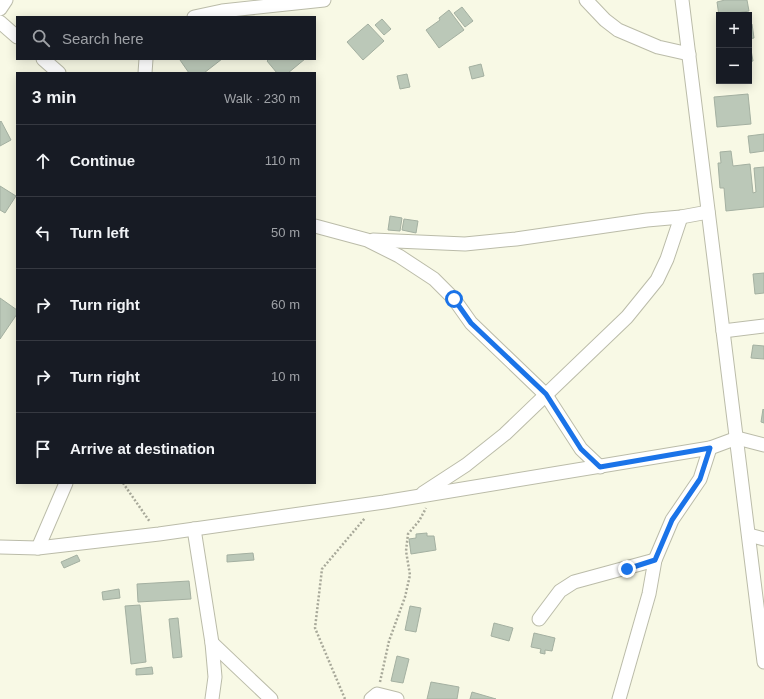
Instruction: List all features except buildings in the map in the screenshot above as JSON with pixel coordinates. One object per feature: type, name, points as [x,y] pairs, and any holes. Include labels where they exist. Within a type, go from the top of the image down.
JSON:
[{"type":"street","points":[[0,9],[6,0]]},
{"type":"street","points":[[199,16],[222,11],[324,0]]},
{"type":"street","points":[[586,0],[605,20],[618,30],[658,47],[689,54]]},
{"type":"street","points":[[682,0],[736,438],[762,630],[764,662]]},
{"type":"street","points":[[0,22],[16,36]]},
{"type":"street","points":[[44,60],[58,72]]},
{"type":"street","points":[[145,72],[146,60]]},
{"type":"street","points":[[367,240],[466,244],[516,239],[708,212]]},
{"type":"street","points":[[418,496],[466,465],[504,434],[627,318],[657,280],[667,259],[681,217]]},
{"type":"street","points":[[316,226],[367,240],[399,256],[434,278],[454,299],[471,323],[546,394],[581,449],[600,467]]},
{"type":"street","points":[[723,332],[764,326]]},
{"type":"street","points":[[0,546],[38,548],[159,534],[378,503],[710,448],[736,438],[764,445]]},
{"type":"street","points":[[619,699],[649,594],[655,560],[672,520],[700,479],[710,448]]},
{"type":"street","points":[[38,548],[66,484]]},
{"type":"street","points":[[194,529],[212,643],[215,677],[212,699]]},
{"type":"street","points":[[749,535],[764,539]]},
{"type":"street","points":[[539,619],[560,591],[574,582],[627,569],[655,560]]},
{"type":"street","points":[[212,643],[271,699]]},
{"type":"street","points":[[374,697],[398,699]]},
{"type":"path","points":[[124,484],[159,534]]},
{"type":"path","points":[[374,697],[389,641],[405,598],[410,575],[406,551],[408,534],[419,521],[433,494]]},
{"type":"path","points":[[345,699],[315,628],[322,569],[378,503]]},
{"type":"route","points":[[454,299],[471,323],[546,394],[581,449],[600,467],[710,448],[700,479],[672,520],[655,560],[627,569]]}]
